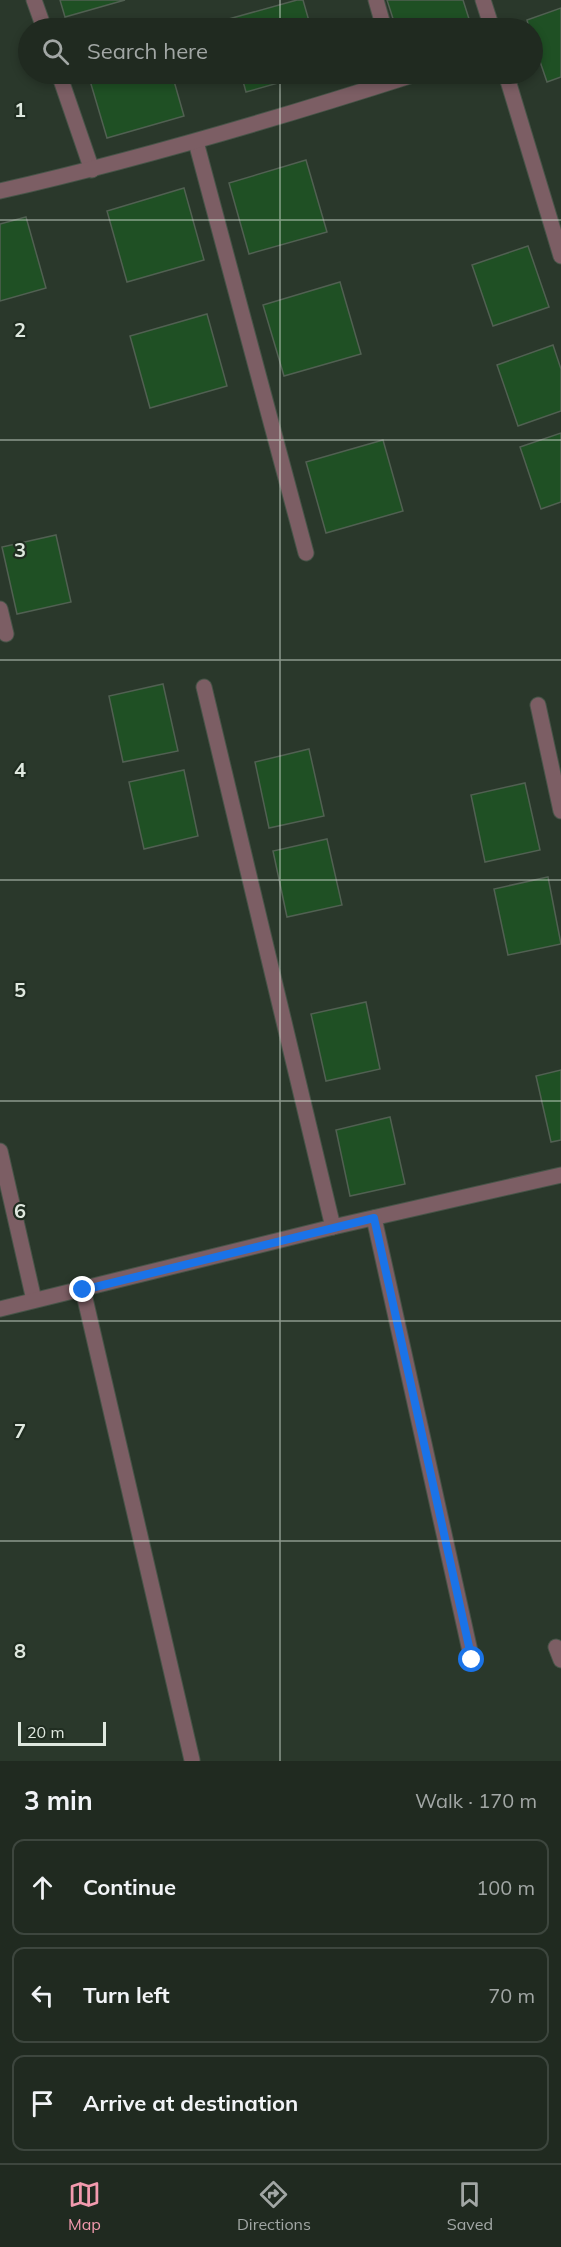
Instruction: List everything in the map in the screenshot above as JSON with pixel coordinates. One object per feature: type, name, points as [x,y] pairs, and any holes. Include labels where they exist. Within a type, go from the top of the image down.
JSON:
[{"type":"street","points":[[34,0],[40,18]]},
{"type":"street","points":[[376,0],[381,18]]},
{"type":"street","points":[[483,0],[489,18]]},
{"type":"street","points":[[63,84],[93,170]]},
{"type":"street","points":[[0,191],[93,170],[196,142],[374,84]]},
{"type":"street","points":[[509,84],[561,256]]},
{"type":"street","points":[[196,142],[306,553]]},
{"type":"street","points":[[0,609],[6,634]]},
{"type":"street","points":[[204,687],[333,1227]]},
{"type":"street","points":[[538,705],[561,811]]},
{"type":"street","points":[[0,1151],[34,1300]]},
{"type":"street","points":[[0,1309],[333,1227],[561,1175]]},
{"type":"street","points":[[374,1218],[472,1660]]},
{"type":"street","points":[[83,1290],[192,1760]]},
{"type":"building","points":[[60,0],[125,0],[65,17]]},
{"type":"building","points":[[303,0],[308,18],[232,18]]},
{"type":"building","points":[[387,0],[463,0],[469,18],[393,18]]},
{"type":"building","points":[[561,8],[561,77],[547,82],[543,70],[543,18],[533,18]]},
{"type":"building","points":[[91,84],[175,84],[184,116],[107,138]]},
{"type":"building","points":[[244,84],[274,84],[246,92]]},
{"type":"building","points":[[306,160],[327,232],[249,254],[229,183]]},
{"type":"building","points":[[184,188],[204,260],[127,282],[107,211]]},
{"type":"building","points":[[26,217],[46,288],[0,301],[0,224]]},
{"type":"building","points":[[528,246],[549,307],[493,326],[472,265]]},
{"type":"building","points":[[340,282],[361,354],[284,376],[263,305]]},
{"type":"building","points":[[207,314],[227,386],[150,408],[130,336]]},
{"type":"building","points":[[553,345],[561,369],[561,411],[518,426],[497,365]]},
{"type":"building","points":[[561,433],[561,502],[541,509],[520,447]]},
{"type":"building","points":[[383,440],[403,511],[326,533],[306,462]]},
{"type":"building","points":[[56,535],[71,602],[17,614],[2,547]]},
{"type":"building","points":[[163,684],[178,751],[123,762],[109,696]]},
{"type":"building","points":[[309,749],[324,816],[269,828],[255,762]]},
{"type":"building","points":[[184,770],[198,836],[144,849],[129,782]]},
{"type":"building","points":[[525,783],[540,850],[485,862],[471,795]]},
{"type":"building","points":[[327,839],[342,905],[287,917],[273,851]]},
{"type":"building","points":[[548,877],[561,944],[508,955],[494,889]]},
{"type":"building","points":[[366,1002],[380,1069],[326,1081],[311,1014]]},
{"type":"building","points":[[561,1070],[561,1140],[551,1142],[536,1076]]},
{"type":"building","points":[[390,1117],[405,1184],[350,1196],[336,1130]]},
{"type":"route","points":[[83,1290],[374,1218],[472,1660]]}]
